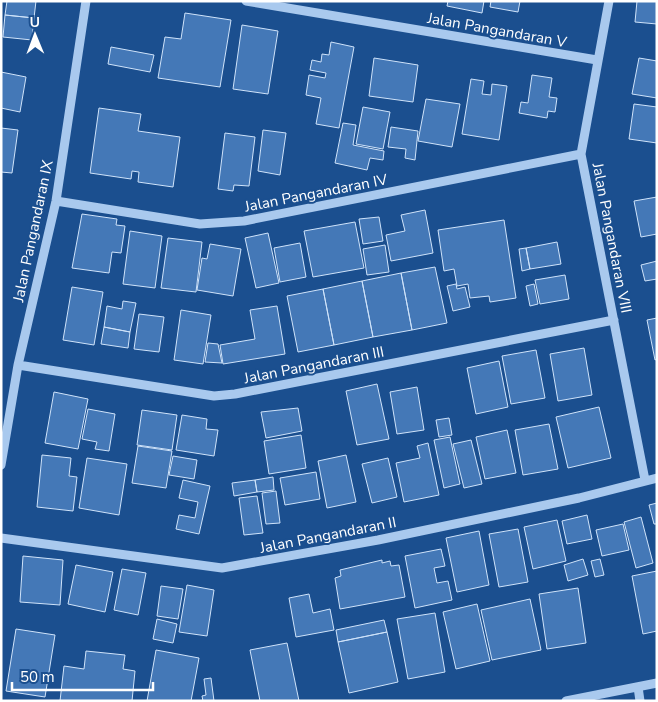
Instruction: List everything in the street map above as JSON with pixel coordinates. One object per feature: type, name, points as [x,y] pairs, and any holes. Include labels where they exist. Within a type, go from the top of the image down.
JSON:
[{"type":"street","name":"Jalan Pangandaran IX","points":[[1,465],[18,366],[56,201],[86,1]]},
{"type":"street","name":"Jalan Pangandaran V","points":[[246,1],[597,60]]},
{"type":"street","name":"Jalan Pangandaran VIII","points":[[608,1],[580,154],[645,480]]},
{"type":"street","name":"Jalan Pangandaran IV","points":[[56,201],[200,224],[217,224],[244,221],[580,154]]},
{"type":"street","name":"Jalan Pangandaran III","points":[[18,366],[214,396],[235,394],[614,320]]},
{"type":"street","name":"Jalan Pangandaran II","points":[[1,538],[222,568],[378,540],[579,498],[657,478]]},
{"type":"street","points":[[566,701],[657,683]]},
{"type":"street","points":[[638,687],[640,701]]},
{"type":"building","points":[[7,1],[36,1],[34,18],[5,15]]},
{"type":"building","points":[[448,1],[484,1],[482,13],[447,6]]},
{"type":"building","points":[[491,1],[520,1],[518,12],[490,7]]},
{"type":"building","points":[[637,1],[657,1],[657,24],[635,22]]},
{"type":"building","points":[[185,13],[231,20],[220,87],[158,78],[165,37],[181,39]]},
{"type":"building","points":[[5,15],[34,18],[32,40],[3,37]]},
{"type":"building","points":[[242,25],[278,31],[268,94],[233,89]]},
{"type":"building","points":[[331,42],[354,47],[339,128],[316,124],[321,98],[306,95],[309,75],[325,78],[326,73],[310,70],[312,60],[321,62],[322,54],[329,55]]},
{"type":"building","points":[[111,47],[154,55],[150,72],[108,64]]},
{"type":"building","points":[[374,58],[418,65],[413,102],[369,96]]},
{"type":"building","points":[[639,58],[657,61],[657,98],[632,94]]},
{"type":"building","points":[[1,72],[26,77],[20,112],[1,108]]},
{"type":"building","points":[[532,75],[552,78],[549,97],[557,98],[555,112],[548,111],[547,118],[519,113],[521,102],[528,103]]},
{"type":"building","points":[[471,79],[484,81],[482,94],[491,95],[492,84],[507,86],[499,140],[462,134]]},
{"type":"building","points":[[426,99],[460,104],[452,147],[418,141]]},
{"type":"building","points":[[634,104],[657,107],[657,143],[629,139]]},
{"type":"building","points":[[363,107],[390,112],[383,149],[356,144]]},
{"type":"building","points":[[99,108],[141,114],[138,131],[180,137],[173,187],[138,182],[139,172],[132,171],[131,179],[90,173]]},
{"type":"building","points":[[343,123],[356,125],[353,145],[384,151],[383,160],[370,158],[367,170],[335,163]]},
{"type":"building","points":[[391,127],[418,131],[415,160],[405,158],[406,149],[388,147]]},
{"type":"building","points":[[1,128],[18,130],[12,173],[1,172]]},
{"type":"building","points":[[263,130],[286,133],[280,175],[258,171]]},
{"type":"building","points":[[225,133],[255,137],[249,186],[234,185],[233,191],[218,189]]},
{"type":"building","points":[[657,197],[657,234],[641,237],[634,201]]},
{"type":"building","points":[[425,210],[433,253],[391,261],[386,235],[405,231],[401,215]]},
{"type":"building","points":[[82,214],[117,219],[116,225],[125,226],[121,253],[112,252],[109,273],[72,268]]},
{"type":"building","points":[[379,217],[383,241],[363,244],[359,219]]},
{"type":"building","points":[[504,220],[516,298],[490,302],[489,296],[470,298],[468,284],[457,286],[454,269],[444,271],[438,230]]},
{"type":"building","points":[[355,222],[364,268],[313,277],[304,231]]},
{"type":"building","points":[[130,231],[162,236],[155,288],[123,284]]},
{"type":"building","points":[[268,233],[279,283],[256,288],[245,238]]},
{"type":"building","points":[[168,238],[202,242],[196,292],[161,288]]},
{"type":"building","points":[[557,242],[561,264],[530,269],[526,248]]},
{"type":"building","points":[[300,243],[306,277],[280,282],[274,248]]},
{"type":"building","points":[[210,244],[241,249],[233,296],[197,290],[202,258],[207,259]]},
{"type":"building","points":[[385,245],[389,272],[367,275],[363,249]]},
{"type":"building","points":[[526,248],[530,269],[522,271],[519,249]]},
{"type":"building","points":[[657,261],[657,279],[645,281],[641,265]]},
{"type":"building","points":[[435,267],[447,323],[412,330],[401,273]]},
{"type":"building","points":[[401,273],[412,330],[373,337],[362,281]]},
{"type":"building","points":[[565,275],[569,299],[540,304],[535,280]]},
{"type":"building","points":[[362,281],[373,337],[334,345],[323,289]]},
{"type":"building","points":[[456,284],[457,289],[465,287],[470,307],[453,311],[447,286]]},
{"type":"building","points":[[534,284],[538,304],[530,306],[526,286]]},
{"type":"building","points":[[72,287],[103,292],[94,345],[63,340]]},
{"type":"building","points":[[323,289],[334,345],[298,352],[287,296]]},
{"type":"building","points":[[123,301],[136,303],[130,332],[104,327],[107,306],[122,309]]},
{"type":"building","points":[[277,306],[285,354],[223,364],[220,345],[255,339],[250,310]]},
{"type":"building","points":[[181,310],[211,315],[203,364],[174,360]]},
{"type":"building","points":[[139,314],[164,317],[159,352],[134,349]]},
{"type":"building","points":[[657,318],[657,359],[655,360],[647,320]]},
{"type":"building","points":[[104,327],[130,332],[128,348],[101,344]]},
{"type":"building","points":[[208,343],[218,344],[222,363],[205,362]]},
{"type":"building","points":[[584,348],[592,395],[558,401],[550,354]]},
{"type":"building","points":[[536,350],[545,398],[511,404],[502,356]]},
{"type":"building","points":[[499,361],[508,407],[476,414],[467,368]]},
{"type":"building","points":[[377,384],[389,439],[357,445],[346,391]]},
{"type":"building","points":[[417,387],[424,430],[397,434],[390,392]]},
{"type":"building","points":[[54,392],[88,399],[78,449],[45,443]]},
{"type":"building","points":[[599,407],[611,458],[568,468],[556,417]]},
{"type":"building","points":[[298,408],[302,431],[266,438],[261,412]]},
{"type":"building","points":[[88,409],[115,414],[109,451],[95,449],[97,442],[82,439]]},
{"type":"building","points":[[142,410],[177,415],[172,450],[137,445]]},
{"type":"building","points":[[182,415],[207,419],[206,429],[218,430],[214,456],[176,450]]},
{"type":"building","points":[[449,418],[452,435],[439,437],[436,420]]},
{"type":"building","points":[[549,424],[558,469],[523,475],[515,430]]},
{"type":"building","points":[[507,430],[516,473],[485,479],[476,437]]},
{"type":"building","points":[[301,435],[306,468],[269,474],[264,441]]},
{"type":"building","points":[[450,437],[460,484],[444,488],[434,440]]},
{"type":"building","points":[[471,440],[482,484],[464,488],[453,444]]},
{"type":"building","points":[[428,443],[439,495],[404,502],[396,463],[420,458],[417,446]]},
{"type":"building","points":[[138,446],[172,451],[166,488],[132,483]]},
{"type":"building","points":[[42,455],[71,458],[69,476],[77,477],[73,511],[37,507]]},
{"type":"building","points":[[346,455],[356,502],[327,508],[318,461]]},
{"type":"building","points":[[173,456],[197,460],[194,479],[169,475]]},
{"type":"building","points":[[87,458],[127,464],[119,515],[79,508]]},
{"type":"building","points":[[388,458],[397,497],[372,503],[362,464]]},
{"type":"building","points":[[316,472],[320,499],[285,505],[280,478]]},
{"type":"building","points":[[273,477],[274,490],[257,492],[255,480]]},
{"type":"building","points":[[183,480],[210,486],[199,534],[176,529],[179,515],[195,518],[198,502],[179,498]]},
{"type":"building","points":[[255,480],[257,492],[234,496],[232,483]]},
{"type":"building","points":[[276,491],[280,523],[266,524],[262,493]]},
{"type":"building","points":[[257,496],[263,533],[244,535],[239,498]]},
{"type":"building","points":[[657,503],[657,524],[654,524],[649,505]]},
{"type":"building","points":[[587,515],[592,539],[567,544],[562,521]]},
{"type":"building","points":[[641,517],[653,563],[636,568],[624,522]]},
{"type":"building","points":[[557,520],[566,561],[533,569],[524,527]]},
{"type":"building","points":[[623,524],[629,550],[602,556],[596,530]]},
{"type":"building","points":[[518,529],[528,582],[499,587],[489,534]]},
{"type":"building","points":[[479,531],[489,585],[457,592],[446,538]]},
{"type":"building","points":[[441,549],[445,566],[434,568],[437,583],[448,581],[452,600],[415,608],[405,556]]},
{"type":"building","points":[[23,556],[63,560],[60,605],[20,602]]},
{"type":"building","points":[[583,559],[588,575],[568,581],[564,565]]},
{"type":"building","points":[[600,559],[604,575],[595,577],[591,561]]},
{"type":"building","points":[[382,560],[382,563],[390,561],[391,566],[399,565],[405,597],[340,609],[335,578],[341,576],[340,570]]},
{"type":"building","points":[[76,565],[113,572],[105,612],[68,604]]},
{"type":"building","points":[[122,569],[146,573],[138,615],[114,610]]},
{"type":"building","points":[[657,571],[657,631],[643,634],[632,576]]},
{"type":"building","points":[[187,585],[214,590],[207,636],[179,632]]},
{"type":"building","points":[[161,586],[183,589],[178,619],[157,616]]},
{"type":"building","points":[[578,588],[586,643],[547,649],[539,594]]},
{"type":"building","points":[[309,594],[313,613],[330,609],[334,630],[296,637],[289,598]]},
{"type":"building","points":[[530,599],[541,650],[492,660],[481,610]]},
{"type":"building","points":[[477,604],[490,661],[456,669],[443,612]]},
{"type":"building","points":[[435,613],[445,672],[408,679],[397,619]]},
{"type":"building","points":[[157,619],[177,624],[173,643],[153,639]]},
{"type":"building","points":[[384,620],[387,632],[338,642],[336,630]]},
{"type":"building","points":[[16,629],[55,635],[45,697],[6,691]]},
{"type":"building","points":[[387,632],[398,682],[349,693],[338,642]]},
{"type":"building","points":[[287,643],[299,701],[260,701],[250,650]]},
{"type":"building","points":[[156,650],[199,658],[191,701],[147,701]]},
{"type":"building","points":[[86,651],[125,655],[123,669],[135,671],[132,701],[60,701],[64,666],[84,669]]},
{"type":"building","points":[[211,678],[214,701],[203,701],[202,696],[206,695],[204,679]]}]
